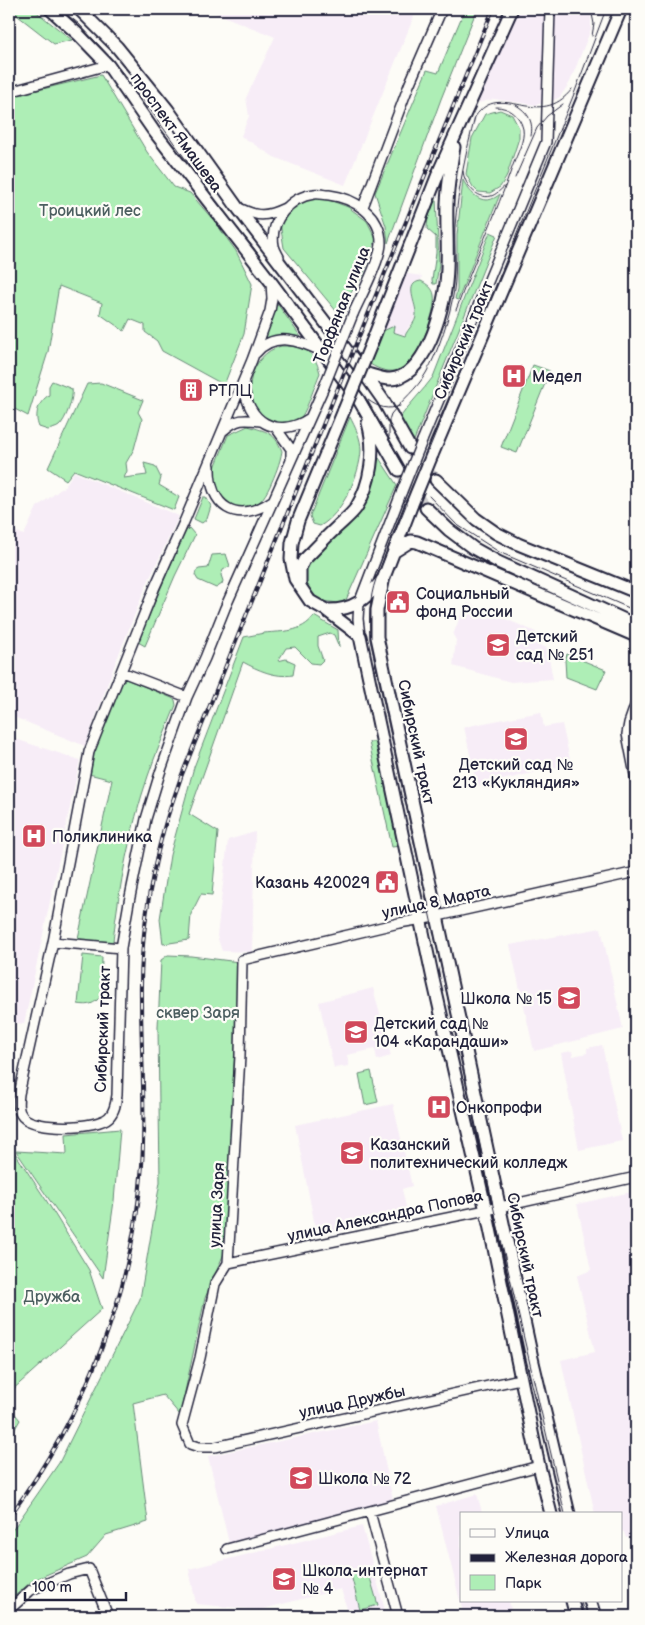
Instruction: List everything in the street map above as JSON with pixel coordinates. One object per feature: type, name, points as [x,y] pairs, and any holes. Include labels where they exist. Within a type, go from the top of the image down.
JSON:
[{"type":"main road","name":"проспект Ямашева","points":[[50,9],[108,64],[152,130],[271,282],[359,400],[400,470]]},
{"type":"main road","name":"проспект Ямашева","points":[[79,9],[117,47],[168,110],[237,208],[364,373],[383,400],[410,448]]},
{"type":"main road","points":[[360,636],[326,610],[310,601],[300,589],[292,570],[292,543],[298,521],[372,342],[440,169],[512,9]]},
{"type":"main road","name":"Сибирский тракт","points":[[569,1512],[532,1358],[377,638],[377,610],[384,577],[412,504],[619,12]]},
{"type":"main road","points":[[364,373],[390,379],[407,373],[424,354],[435,326],[443,302],[446,283],[449,180],[458,128]]},
{"type":"main road","points":[[300,589],[300,568],[304,560],[355,510],[368,478],[372,455],[371,432],[359,400]]},
{"type":"main road","points":[[436,480],[476,519],[496,533],[518,544],[636,592]]},
{"type":"main road","points":[[426,508],[473,548],[498,562],[636,625]]},
{"type":"main road","points":[[394,552],[405,543],[410,541],[417,542],[636,636]]},
{"type":"main road","points":[[326,610],[345,609],[359,603],[371,593],[384,577]]},
{"type":"main road","name":"Сибирский тракт","points":[[360,636],[550,1512]]},
{"type":"main road","points":[[572,1602],[576,1616]]},
{"type":"main road","points":[[590,1602],[595,1616]]},
{"type":"street","points":[[237,208],[261,216],[271,214],[285,208],[300,198],[315,193],[335,196],[363,207],[409,85],[442,9]]},
{"type":"street","name":"Сибирский тракт","points":[[360,636],[359,603],[422,441],[546,142],[550,9]]},
{"type":"street","points":[[619,12],[629,9]]},
{"type":"street","points":[[9,92],[108,64]]},
{"type":"street","name":"Торфяная улица","points":[[312,417],[381,248],[380,231],[363,207]]},
{"type":"street","points":[[285,208],[278,218],[275,228],[274,246],[285,270]]},
{"type":"street","points":[[252,360],[270,311],[272,299],[271,282]]},
{"type":"street","points":[[252,360],[257,351],[264,345],[286,339],[304,343],[323,351]]},
{"type":"street","name":"Сибирский тракт","points":[[252,360],[154,589],[88,752],[53,942],[19,1094],[18,1106],[21,1116],[27,1120],[58,1127],[97,1124],[110,1116],[115,1105],[117,1095],[121,948],[146,819],[187,697],[272,501],[312,417]]},
{"type":"street","points":[[244,380],[247,403],[252,413],[260,421]]},
{"type":"street","points":[[222,432],[234,422],[244,420],[260,421],[276,428],[292,427],[312,417]]},
{"type":"street","points":[[276,428],[291,449],[291,463]]},
{"type":"street","points":[[210,460],[212,490],[218,501],[227,508],[249,512],[272,501]]},
{"type":"street","points":[[122,672],[187,697]]},
{"type":"street","points":[[636,703],[627,734],[636,780]]},
{"type":"street","name":"улица 8 Марта","points":[[242,960],[399,923],[421,920],[636,872]]},
{"type":"street","points":[[53,942],[121,948]]},
{"type":"street","name":"улица Заря","points":[[190,1444],[182,1425],[200,1358],[215,1284],[228,1262],[240,1056],[242,960]]},
{"type":"street","name":"улица Александра Попова","points":[[228,1262],[500,1207],[636,1177]]},
{"type":"street","name":"улица Дружбы","points":[[190,1444],[199,1447],[215,1447],[520,1379]]},
{"type":"street","points":[[227,1549],[539,1466]]},
{"type":"street","points":[[370,1512],[398,1616]]},
{"type":"street","points":[[9,1610],[30,1590],[69,1574],[88,1569],[108,1616]]},
{"type":"shaded area","points":[[206,9],[417,9],[345,185],[274,157],[241,136],[249,116],[246,98],[275,37]]},
{"type":"shaded area","points":[[519,9],[588,9],[591,14],[591,29],[570,82],[560,97],[535,105],[494,99],[474,104]]},
{"type":"shaded area","points":[[402,275],[422,276],[421,280],[416,281],[412,285],[416,314],[405,335],[384,329]]},
{"type":"shaded area","points":[[74,472],[179,516],[146,586],[85,746],[9,715],[9,529],[24,535],[37,507],[65,486]]},
{"type":"shaded area","name":"Детский сад № 251","points":[[468,603],[536,632],[532,642],[547,648],[553,679],[511,682],[453,666],[456,640],[453,635],[463,609]]},
{"type":"shaded area","name":"Детский сад № 213 «Кукляндия»","points":[[541,712],[544,727],[562,724],[571,764],[477,786],[464,727]]},
{"type":"shaded area","points":[[9,737],[80,760],[24,1024],[9,1022]]},
{"type":"shaded area","points":[[255,832],[252,952],[222,951],[217,936],[228,840]]},
{"type":"shaded area","name":"Школа № 15","points":[[601,928],[623,1029],[534,1051],[510,945]]},
{"type":"shaded area","name":"Детский сад № 104 «Карандаши»","points":[[373,988],[391,1056],[377,1060],[375,1049],[347,1055],[349,1066],[334,1068],[319,1002]]},
{"type":"shaded area","points":[[602,1045],[622,1141],[579,1150],[561,1053],[572,1051],[573,1056],[587,1053],[587,1048]]},
{"type":"shaded area","name":"Казанский политехнический колледж","points":[[393,1104],[412,1186],[402,1189],[408,1216],[317,1236],[295,1125]]},
{"type":"shaded area","points":[[636,1191],[636,1536],[626,1538],[622,1531],[622,1512],[595,1512],[561,1360],[595,1352],[577,1276],[591,1270],[577,1204]]},
{"type":"shaded area","name":"Школа № 72","points":[[376,1421],[393,1500],[229,1543],[208,1456]]},
{"type":"shaded area","points":[[477,1494],[482,1512],[460,1512],[460,1600],[436,1506]]},
{"type":"shaded area","name":"Школа-интернат № 4","points":[[362,1526],[386,1614],[349,1616],[341,1589],[259,1610],[196,1604],[189,1569]]},
{"type":"shaded area","points":[[460,1602],[509,1602],[511,1609],[482,1616],[464,1616]]},
{"type":"green space","points":[[9,9],[33,9],[72,40],[54,44]]},
{"type":"green space","points":[[465,9],[477,9],[441,99],[388,243],[386,226],[375,193],[427,70],[438,73]]},
{"type":"green space","name":"Троицкий лес","points":[[101,75],[147,152],[174,187],[190,193],[215,222],[236,251],[252,284],[244,334],[224,385],[162,351],[157,341],[145,332],[145,325],[130,319],[124,331],[100,314],[102,303],[59,286],[48,352],[28,416],[9,406],[9,97]]},
{"type":"green space","points":[[500,110],[512,115],[519,128],[519,138],[506,178],[500,187],[490,193],[478,192],[466,174],[472,138],[485,114]]},
{"type":"green space","points":[[463,180],[474,195],[483,200],[489,200],[500,194],[458,300],[455,299],[457,290],[457,235]]},
{"type":"green space","points":[[321,197],[348,207],[367,221],[376,239],[363,276],[337,312],[284,248],[280,223],[287,212],[299,202]]},
{"type":"green space","points":[[436,198],[439,264],[436,284],[433,284],[436,237],[427,229],[430,213]]},
{"type":"green space","points":[[490,232],[497,235],[413,443],[399,419],[433,377]]},
{"type":"green space","points":[[421,281],[432,290],[434,303],[429,324],[419,348],[413,358],[400,370],[388,371],[373,366],[370,364],[383,331],[394,326],[393,332],[405,336],[416,318],[412,290],[416,283]]},
{"type":"green space","points":[[276,302],[303,340],[260,345]]},
{"type":"green space","points":[[281,346],[302,348],[307,351],[315,359],[320,373],[302,416],[296,420],[284,422],[269,421],[259,414],[252,403],[250,390],[252,376],[257,363],[267,353]]},
{"type":"green space","points":[[533,365],[550,371],[517,453],[501,447]]},
{"type":"green space","points":[[52,381],[72,389],[72,397],[62,423],[48,430],[39,427],[37,413],[42,401],[49,395],[49,386]]},
{"type":"green space","points":[[101,383],[143,400],[138,412],[142,419],[134,449],[126,463],[127,471],[124,478],[147,475],[144,463],[155,466],[161,478],[159,485],[179,497],[174,510],[74,470],[66,480],[48,468],[87,384]]},
{"type":"green space","points":[[350,417],[361,446],[357,471],[348,493],[336,513],[320,526],[313,524],[310,516]]},
{"type":"green space","points":[[248,426],[273,436],[282,451],[270,486],[261,501],[256,505],[245,508],[222,500],[212,475],[228,435]]},
{"type":"green space","points":[[379,458],[397,485],[346,600],[339,603],[321,601],[310,591],[305,582],[307,563],[366,503]]},
{"type":"green space","points":[[203,497],[206,497],[211,506],[207,519],[202,523],[194,519]]},
{"type":"green space","points":[[189,528],[195,535],[145,646],[138,642],[184,533]]},
{"type":"green space","points":[[226,554],[230,566],[223,570],[221,575],[222,584],[216,588],[198,580],[195,575],[196,571],[208,568],[212,555]]},
{"type":"green space","points":[[314,616],[338,630],[339,647],[334,635],[330,633],[318,637],[318,646],[323,660],[319,664],[311,663],[295,647],[286,648],[278,661],[286,659],[295,663],[293,675],[273,674],[243,662],[189,814],[218,832],[212,895],[201,894],[191,914],[189,940],[163,944],[160,919],[170,855],[194,767],[244,637],[292,630],[304,626]]},
{"type":"green space","points":[[567,654],[606,670],[597,689],[566,677],[565,660]]},
{"type":"green space","points":[[126,679],[172,698],[175,700],[176,705],[151,767],[136,816],[118,899],[113,941],[111,943],[77,943],[112,780],[89,774],[95,748],[121,684]]},
{"type":"green space","points":[[369,742],[375,742],[378,745],[400,846],[392,847]]},
{"type":"green space","points":[[83,955],[102,957],[101,996],[94,1003],[85,1005],[78,1004]]},
{"type":"green space","name":"сквер Заря","points":[[168,955],[239,962],[225,1251],[205,1298],[180,1415],[163,1395],[133,1403],[148,1522],[106,1535],[87,1557],[32,1581],[9,1601],[9,1535],[59,1463],[140,1299],[160,1182],[158,1027],[161,960]]},
{"type":"green space","points":[[371,1071],[378,1102],[365,1105],[359,1074]]},
{"type":"green space","points":[[120,1129],[114,1201],[103,1278],[16,1151],[67,1154],[66,1134]]},
{"type":"green space","name":"Дружба","points":[[9,1144],[89,1270],[102,1309],[10,1392],[11,1409],[20,1420],[9,1439]]},
{"type":"green space","points":[[368,1571],[378,1605],[360,1610],[351,1575]]},
{"type":"tunnel","points":[[410,448],[436,480]]},
{"type":"tunnel","points":[[400,472],[426,508]]},
{"type":"tram line","points":[[60,9],[79,24],[131,83],[217,203],[253,247],[364,397],[402,463]]},
{"type":"tram line","points":[[591,9],[594,24],[592,36]]},
{"type":"tram line","points":[[565,1512],[491,1197],[370,639],[370,616],[372,594],[376,579],[574,94],[606,9]]},
{"type":"tram line","points":[[389,437],[391,414],[418,384],[431,365],[450,310],[455,282],[455,226],[458,198],[475,117],[485,107],[496,103],[533,107],[546,106],[559,101],[572,89]]},
{"type":"tram line","points":[[515,178],[537,128],[547,116],[563,104]]},
{"type":"tram line","points":[[516,105],[524,111],[531,122],[531,136]]},
{"type":"tram line","points":[[456,310],[523,138],[522,124],[517,116],[505,108],[496,107]]},
{"type":"tram line","points":[[463,171],[469,186],[481,196],[493,195],[505,186]]},
{"type":"tram line","points":[[368,400],[384,408],[400,406]]},
{"type":"tram line","points":[[429,496],[456,524],[499,552],[636,611]]},
{"type":"tram line","points":[[581,1602],[584,1616]]},
{"type":"railway","points":[[9,1517],[61,1437],[82,1394],[101,1351],[116,1306],[128,1260],[137,1213],[143,1144],[142,957],[146,914],[158,852],[167,818],[181,777],[493,9]]},
{"type":"place","name":"Медел","points":[[514,376]]},
{"type":"place","name":"РТПЦ","points":[[191,390]]},
{"type":"place","name":"Социальный фонд России","points":[[398,602]]},
{"type":"place","name":"Детский сад № 251","points":[[498,645]]},
{"type":"place","name":"Детский сад № 213 «Кукляндия»","points":[[516,739]]},
{"type":"place","name":"Поликлиника","points":[[34,836]]},
{"type":"place","name":"Казань 420029","points":[[387,882]]},
{"type":"place","name":"Школа № 15","points":[[569,998]]},
{"type":"place","name":"Детский сад № 104 «Карандаши»","points":[[356,1032]]},
{"type":"place","name":"Онкопрофи","points":[[439,1107]]},
{"type":"place","name":"Казанский политехнический колледж","points":[[352,1153]]},
{"type":"place","name":"Школа № 72","points":[[301,1478]]},
{"type":"place","name":"Школа-интернат № 4","points":[[284,1579]]}]
